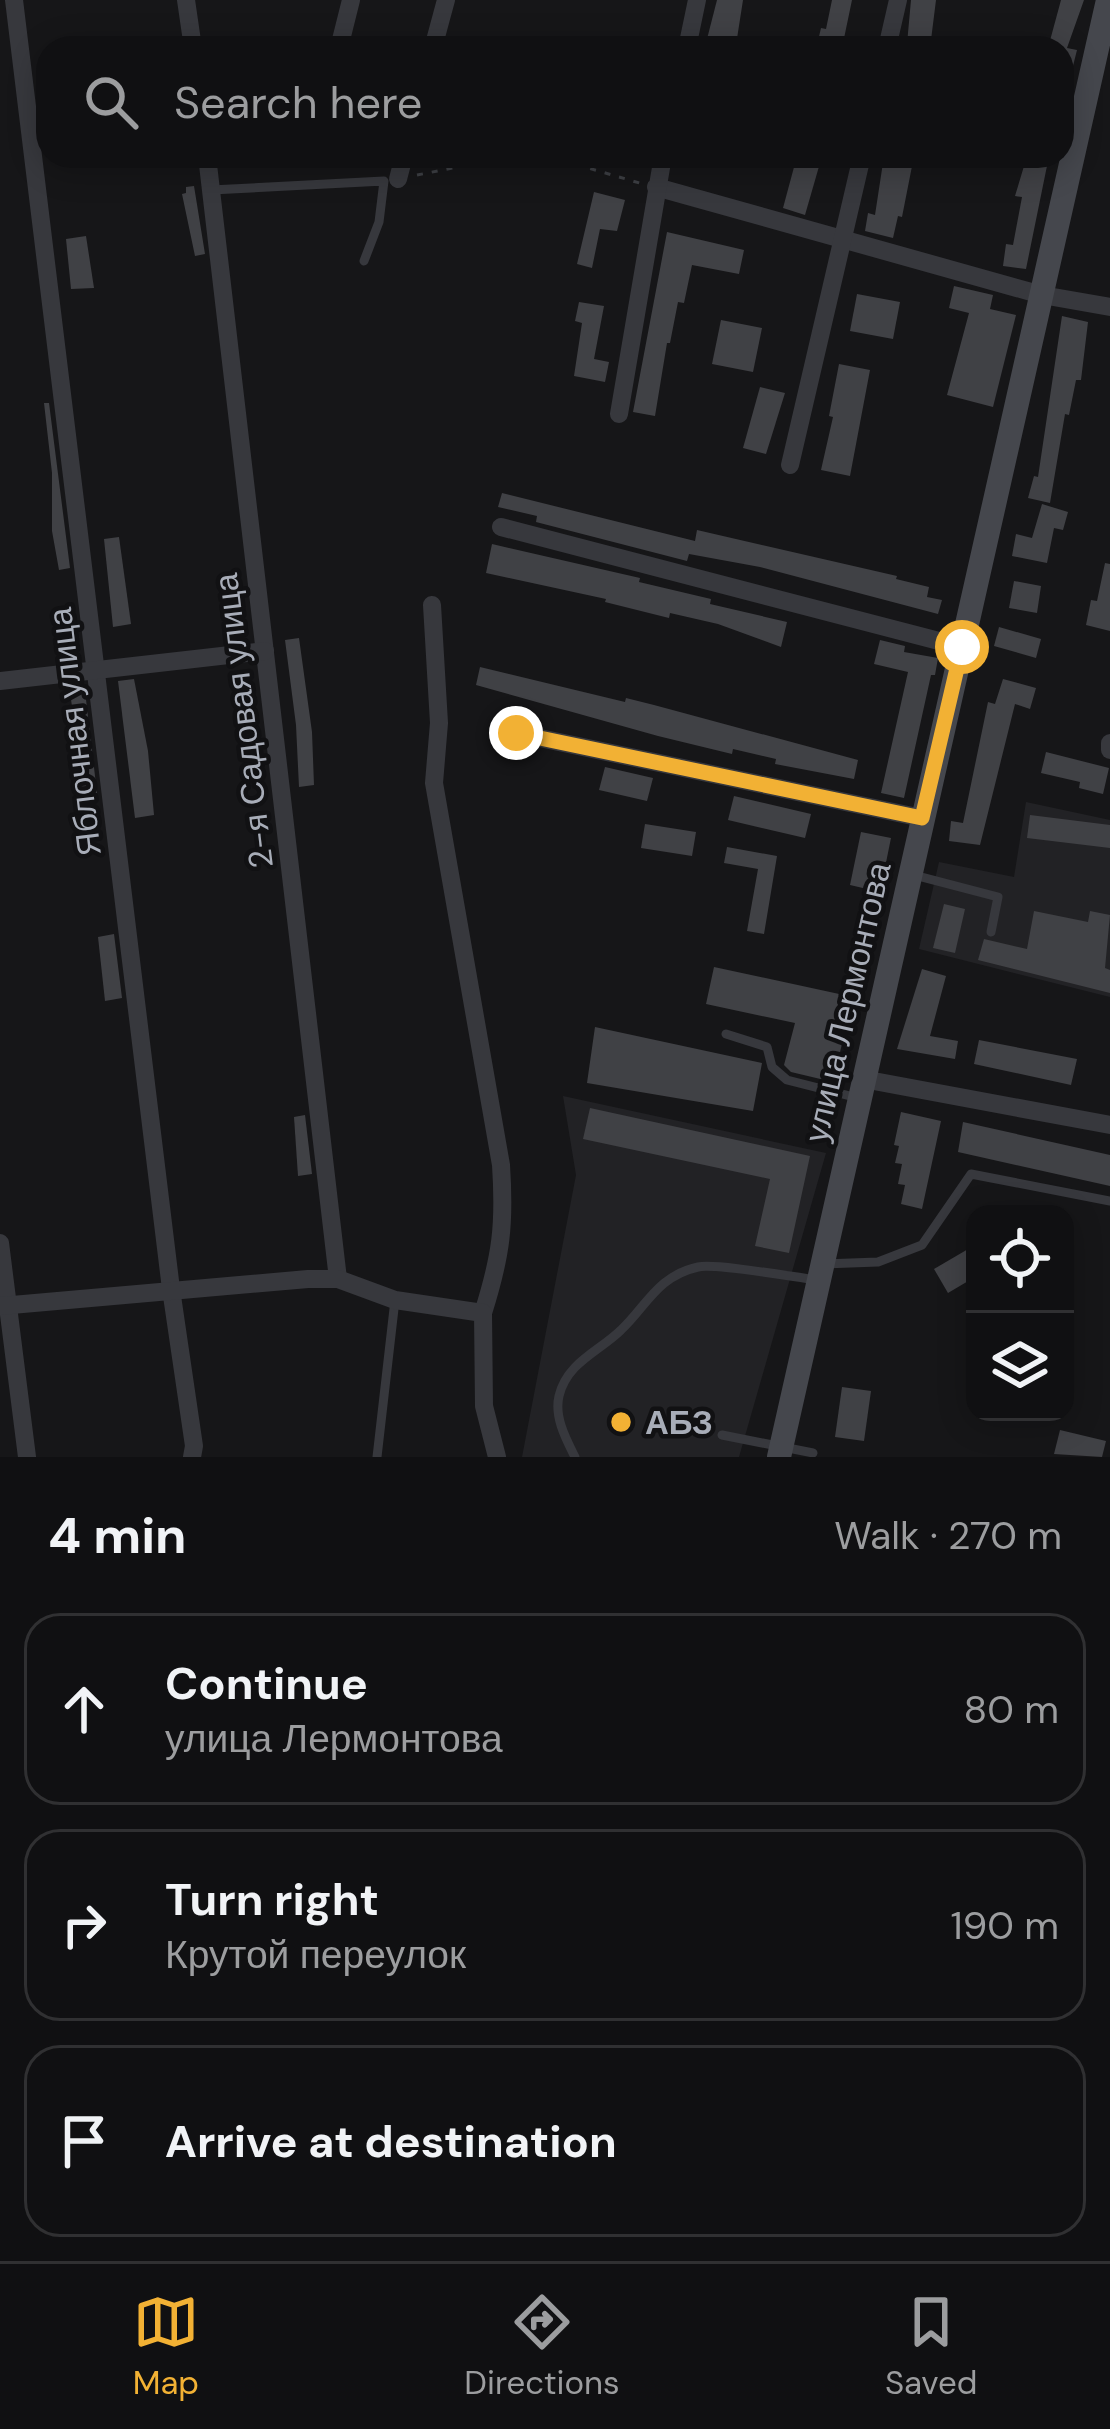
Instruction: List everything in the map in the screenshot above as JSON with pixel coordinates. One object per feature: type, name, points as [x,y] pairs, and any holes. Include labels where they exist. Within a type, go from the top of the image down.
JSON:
[{"type":"street","name":"Яблочная улица","points":[[14,0],[192,1457]]},
{"type":"street","points":[[187,0],[192,36]]},
{"type":"street","points":[[342,36],[351,0]]},
{"type":"street","points":[[436,36],[446,0]]},
{"type":"street","points":[[690,36],[697,0]]},
{"type":"street","points":[[890,36],[898,0]]},
{"type":"street","name":"улица Лермонтова","points":[[1074,152],[1108,0]]},
{"type":"street","name":"2-я Садовая улица","points":[[209,168],[338,1280]]},
{"type":"street","points":[[398,179],[401,168]]},
{"type":"street","points":[[619,414],[660,168]]},
{"type":"street","points":[[790,465],[859,168]]},
{"type":"street","name":"улица Лермонтова","points":[[780,1451],[1070,168]]},
{"type":"street","points":[[656,188],[1042,295],[1110,307]]},
{"type":"street","points":[[501,527],[962,647]]},
{"type":"street","points":[[432,605],[439,723],[434,783],[502,1181],[501,1255],[483,1313],[484,1406],[497,1457]]},
{"type":"street","points":[[0,681],[266,650]]},
{"type":"street","points":[[516,733],[922,818]]},
{"type":"street","points":[[861,1089],[1110,1125]]},
{"type":"street","points":[[0,1244],[4,1306],[27,1457]]},
{"type":"street","points":[[4,1306],[171,1289],[338,1280],[395,1300],[483,1313]]},
{"type":"lane","points":[[212,190],[384,181],[379,222],[364,261]]},
{"type":"lane","points":[[910,874],[998,897],[991,932]]},
{"type":"lane","points":[[726,1034],[767,1047],[772,1067],[787,1080],[861,1089]]},
{"type":"lane","points":[[574,1457],[561,1428],[559,1396],[572,1370],[621,1330],[651,1291],[698,1266],[818,1272],[878,1262],[922,1245],[970,1174],[1110,1201]]},
{"type":"lane","points":[[377,1457],[395,1300]]},
{"type":"lane","points":[[722,1435],[780,1451],[813,1453]]},
{"type":"path","points":[[398,179],[454,168]]},
{"type":"path","points":[[588,168],[656,188]]},
{"type":"shaded area","points":[[1026,802],[1110,820],[1110,997],[919,949],[939,862],[1014,877]]},
{"type":"shaded area","points":[[563,1096],[826,1153],[739,1457],[522,1457],[576,1175]]},
{"type":"building","points":[[717,0],[743,0],[737,36],[708,36]]},
{"type":"building","points":[[832,0],[852,0],[844,36],[819,36],[821,28],[826,29]]},
{"type":"building","points":[[911,0],[936,0],[932,36],[908,36]]},
{"type":"building","points":[[1061,0],[1084,0],[1071,36],[1051,36]]},
{"type":"building","points":[[794,168],[819,168],[805,215],[783,208]]},
{"type":"building","points":[[882,168],[912,168],[893,238],[865,231],[868,213],[875,215]]},
{"type":"building","points":[[1023,168],[1047,168],[1026,269],[1003,266],[1006,244],[1013,245],[1022,197],[1015,196]]},
{"type":"building","points":[[194,186],[205,254],[195,256],[182,194],[186,187]]},
{"type":"building","points":[[594,192],[625,200],[617,231],[600,229],[592,268],[577,264]]},
{"type":"building","points":[[667,232],[744,250],[739,274],[692,265],[684,303],[678,302],[667,343],[655,416],[633,412]]},
{"type":"building","points":[[86,236],[94,288],[71,289],[66,239]]},
{"type":"building","points":[[954,286],[993,295],[990,309],[1016,315],[993,407],[947,395],[969,313],[949,308]]},
{"type":"building","points":[[857,294],[900,302],[893,339],[850,331]]},
{"type":"building","points":[[579,302],[604,306],[594,359],[609,362],[605,382],[574,376],[582,323],[575,321]]},
{"type":"building","points":[[1062,316],[1088,322],[1081,380],[1076,380],[1069,415],[1065,414],[1050,503],[1028,498],[1034,476],[1038,477]]},
{"type":"building","points":[[721,320],[762,328],[753,372],[712,364]]},
{"type":"building","points":[[839,364],[870,370],[850,476],[821,470]]},
{"type":"building","points":[[760,387],[785,393],[766,454],[743,448]]},
{"type":"building","points":[[44,403],[49,403],[70,568],[59,570],[52,531],[52,473]]},
{"type":"building","points":[[502,493],[695,541],[697,530],[897,576],[929,587],[927,597],[942,600],[938,614],[760,567],[689,554],[687,561],[536,522],[537,516],[498,507]]},
{"type":"building","points":[[1042,504],[1068,512],[1063,530],[1054,528],[1047,563],[1012,556],[1016,534],[1032,538]]},
{"type":"building","points":[[119,537],[131,624],[113,627],[104,539]]},
{"type":"building","points":[[492,544],[640,578],[639,582],[711,599],[710,604],[787,622],[781,647],[718,624],[670,613],[669,618],[486,573]]},
{"type":"building","points":[[1105,563],[1110,564],[1110,631],[1086,625]]},
{"type":"building","points":[[1014,581],[1041,586],[1037,613],[1009,608]]},
{"type":"building","points":[[999,627],[1041,639],[1036,658],[994,646]]},
{"type":"building","points":[[299,638],[314,785],[299,787],[285,640]]},
{"type":"building","points":[[880,640],[905,646],[904,652],[938,658],[904,798],[881,793],[908,672],[874,664]]},
{"type":"building","points":[[480,667],[625,702],[626,698],[858,760],[854,779],[658,736],[476,685]]},
{"type":"building","points":[[134,679],[154,815],[135,818],[118,681]]},
{"type":"building","points":[[1003,679],[1036,688],[1030,709],[1015,704],[980,845],[949,841],[951,821],[963,823],[988,702],[995,704]]},
{"type":"building","points":[[85,691],[97,793],[80,795],[70,693]]},
{"type":"building","points":[[1046,752],[1109,768],[1103,794],[1079,788],[1080,782],[1041,773]]},
{"type":"building","points":[[605,767],[653,778],[647,801],[599,790]]},
{"type":"building","points":[[734,796],[811,814],[805,838],[728,820]]},
{"type":"building","points":[[1030,815],[1110,825],[1110,848],[1027,838]]},
{"type":"building","points":[[645,824],[696,832],[692,856],[641,848]]},
{"type":"building","points":[[861,832],[891,838],[880,892],[850,885]]},
{"type":"building","points":[[727,847],[777,856],[764,934],[747,931],[758,869],[724,863]]},
{"type":"building","points":[[944,904],[965,909],[955,953],[933,948]]},
{"type":"building","points":[[1034,911],[1088,922],[1090,911],[1110,915],[1105,968],[1110,970],[1110,993],[978,960],[984,939],[1027,949]]},
{"type":"building","points":[[114,934],[122,998],[105,1001],[98,937]]},
{"type":"building","points":[[714,967],[853,997],[833,1082],[791,1072],[784,1065],[795,1023],[706,1004]]},
{"type":"building","points":[[922,969],[946,976],[930,1036],[958,1041],[955,1059],[897,1049]]},
{"type":"building","points":[[595,1027],[762,1063],[753,1111],[587,1083]]},
{"type":"building","points":[[979,1040],[1077,1059],[1071,1085],[974,1064]]},
{"type":"building","points":[[590,1108],[810,1156],[789,1253],[755,1246],[770,1179],[583,1139]]},
{"type":"building","points":[[901,1112],[941,1121],[922,1209],[901,1204],[905,1185],[898,1184],[902,1164],[895,1163],[899,1146],[894,1145]]},
{"type":"building","points":[[305,1115],[312,1174],[298,1176],[294,1117]]},
{"type":"building","points":[[963,1122],[1110,1155],[1110,1186],[958,1152]]},
{"type":"building","points":[[966,1250],[966,1282],[948,1293],[934,1269]]},
{"type":"building","points":[[842,1387],[871,1391],[864,1441],[835,1437]]},
{"type":"building","points":[[1060,1430],[1106,1441],[1102,1457],[1054,1454]]},
{"type":"place","name":"АБЗ","points":[[621,1422]]},
{"type":"route","points":[[516,733],[922,818],[962,647]]}]
